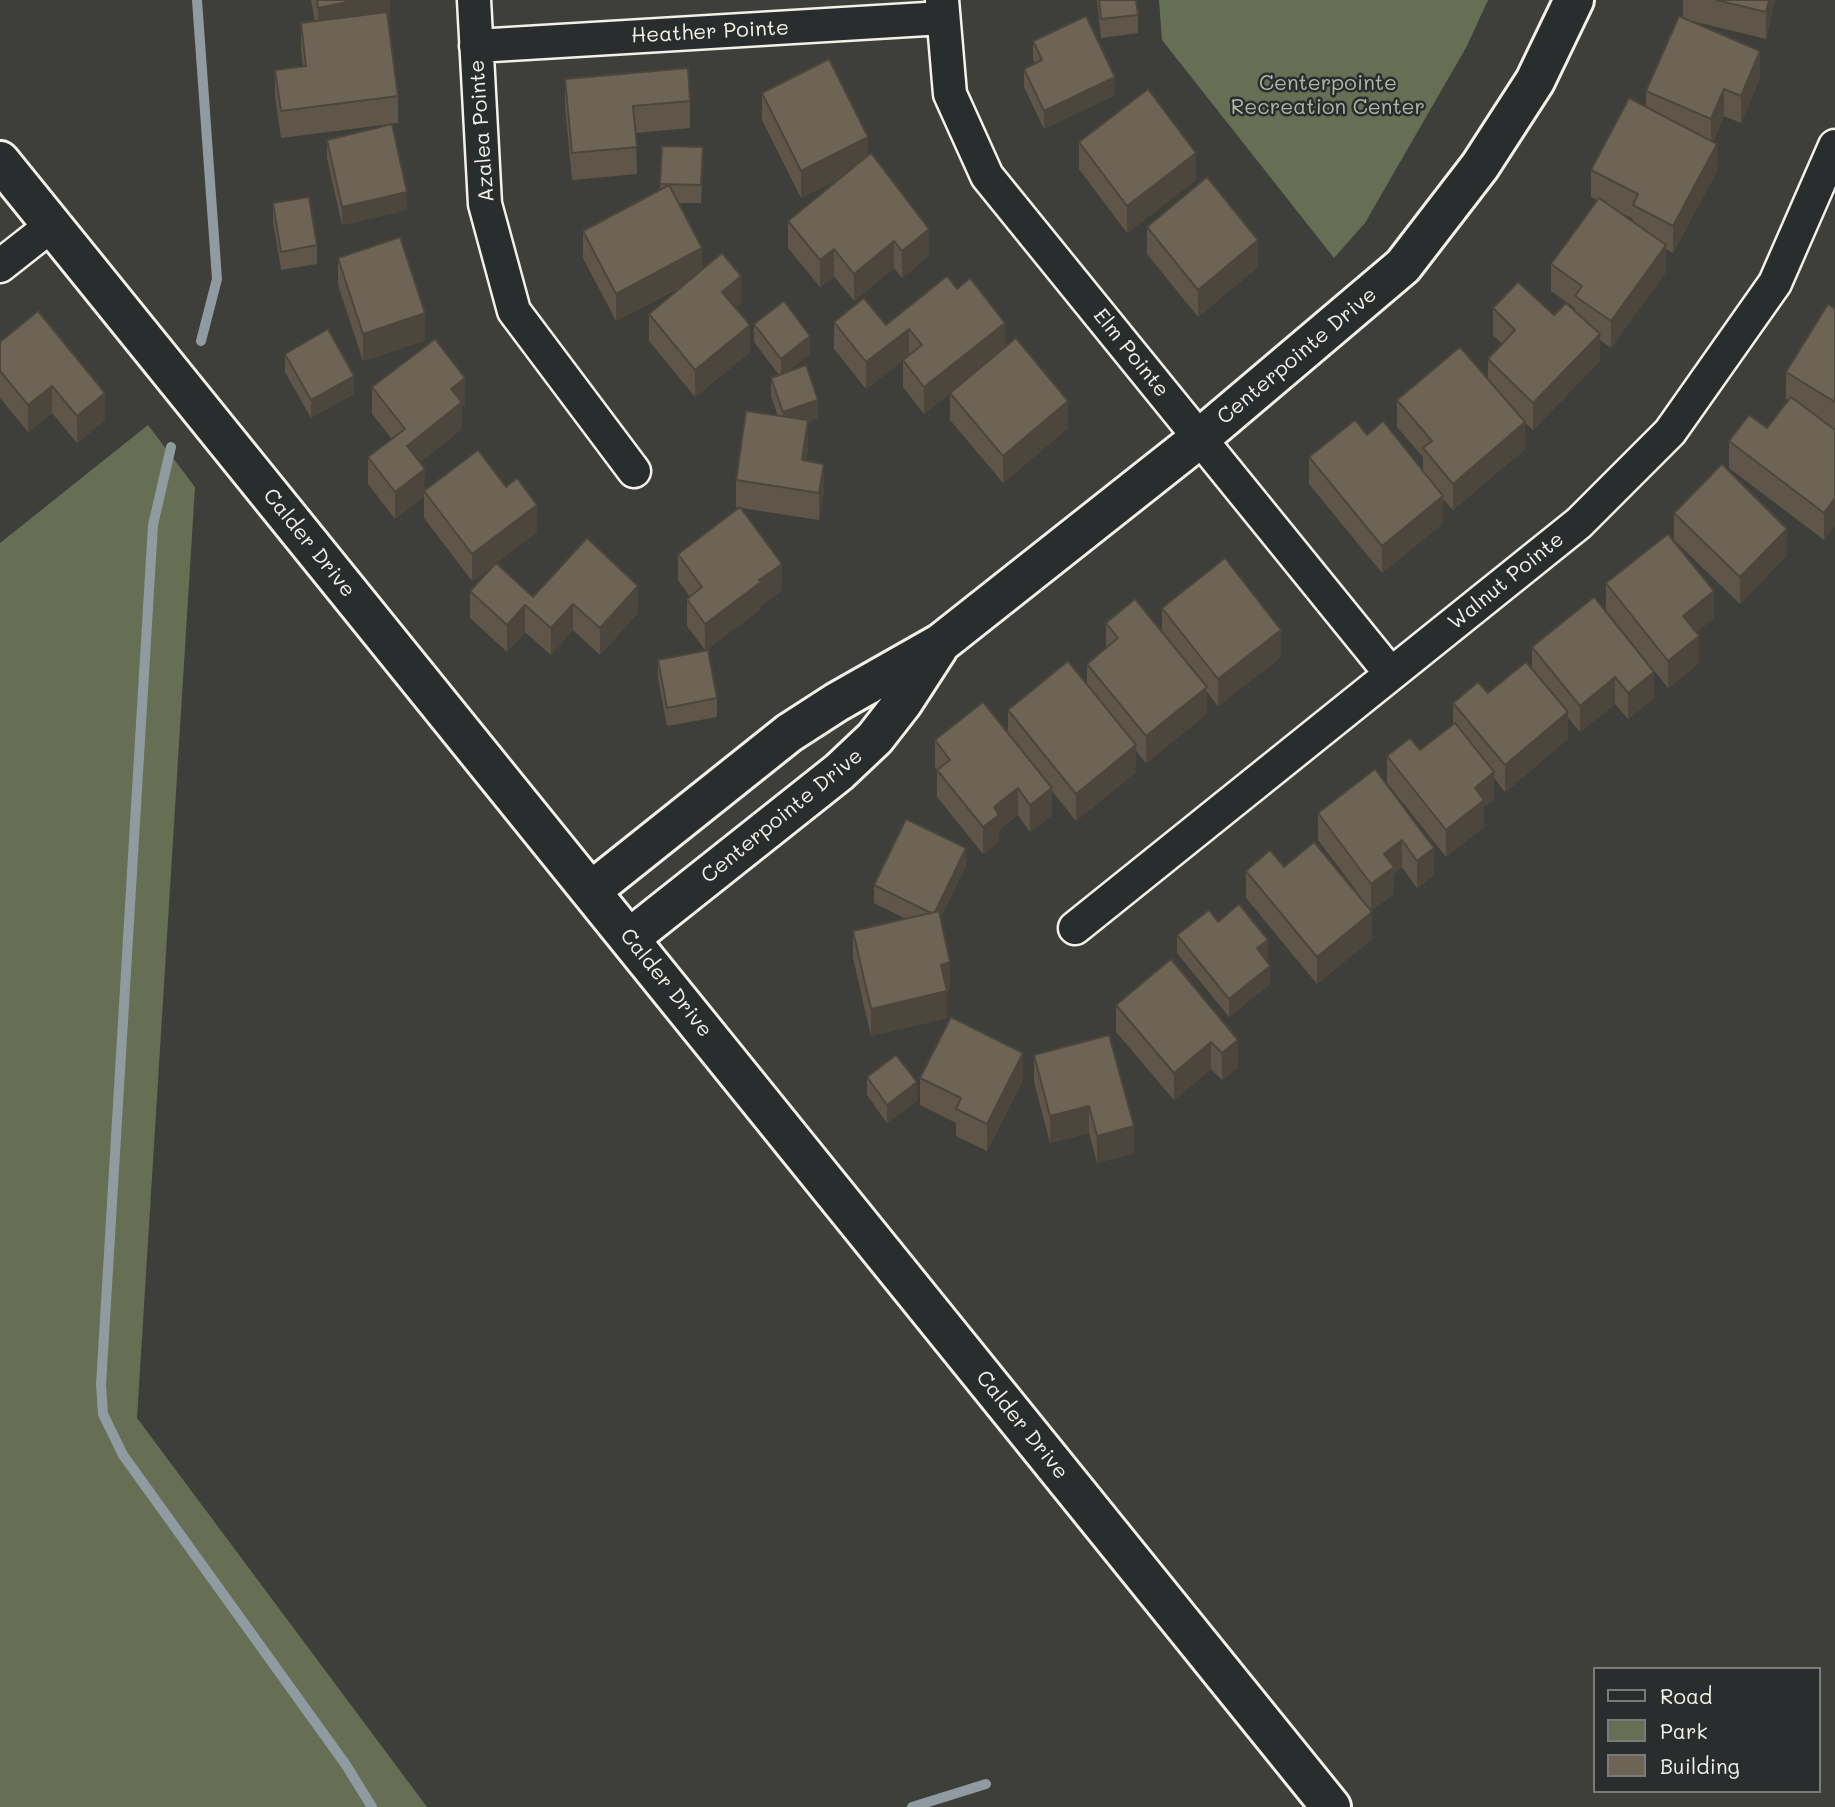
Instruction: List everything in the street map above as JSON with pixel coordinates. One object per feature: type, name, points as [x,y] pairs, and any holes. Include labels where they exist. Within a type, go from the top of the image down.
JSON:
[{"type":"street","name":"Azalea Pointe","points":[[474,0],[485,204],[514,311],[634,471]]},
{"type":"street","name":"Centerpointe Drive","points":[[591,891],[789,733],[837,702],[941,643],[1200,438],[1404,266],[1480,166],[1529,91],[1574,0]]},
{"type":"street","name":"Heather Pointe","points":[[476,46],[942,9]]},
{"type":"street","name":"Elm Pointe","points":[[942,9],[950,94],[987,176],[1391,674]]},
{"type":"street","name":"Walnut Pointe","points":[[1075,928],[1579,523],[1670,432],[1775,283],[1835,146]]},
{"type":"street","name":"Calder Drive","points":[[0,161],[1331,1807]]},
{"type":"street","points":[[0,266],[52,225]]},
{"type":"street","name":"Centerpointe Drive","points":[[630,938],[839,772],[875,738],[903,702],[941,643]]},
{"type":"green space","name":"Centerpointe Recreation Center","points":[[1159,0],[1488,0],[1467,46],[1365,223],[1334,258],[1162,40]]},
{"type":"green space","points":[[148,425],[195,487],[137,1418],[427,1807],[0,1807],[0,543]]},
{"type":"building","points":[[317,0],[357,0],[318,8]]},
{"type":"building","points":[[1099,0],[1136,0],[1138,15],[1101,19]]},
{"type":"building","points":[[1716,0],[1769,0],[1766,12]]},
{"type":"building","points":[[387,12],[398,96],[281,111],[275,70],[306,66],[301,23]]},
{"type":"building","points":[[1086,16],[1115,77],[1044,111],[1024,69],[1042,60],[1033,41]]},
{"type":"building","points":[[1679,16],[1760,51],[1741,96],[1724,89],[1711,119],[1646,91]]},
{"type":"building","points":[[829,59],[868,137],[801,171],[762,93]]},
{"type":"building","points":[[688,68],[690,101],[633,106],[637,147],[572,153],[565,79]]},
{"type":"building","points":[[1148,89],[1196,153],[1127,206],[1079,142]]},
{"type":"building","points":[[1629,98],[1717,144],[1673,226],[1633,205],[1638,194],[1591,170]]},
{"type":"building","points":[[392,124],[407,192],[342,207],[327,140]]},
{"type":"building","points":[[662,146],[703,147],[701,185],[660,184]]},
{"type":"building","points":[[871,153],[929,229],[902,251],[894,241],[854,274],[834,249],[820,260],[788,221]]},
{"type":"building","points":[[1207,177],[1258,240],[1198,290],[1147,227]]},
{"type":"building","points":[[669,185],[702,248],[616,294],[583,231]]},
{"type":"building","points":[[309,197],[317,245],[281,252],[273,203]]},
{"type":"building","points":[[1599,198],[1666,245],[1611,321],[1575,296],[1582,286],[1551,264]]},
{"type":"building","points":[[400,237],[425,313],[363,334],[338,258]]},
{"type":"building","points":[[722,253],[741,276],[722,292],[750,325],[695,370],[649,314]]},
{"type":"building","points":[[947,276],[957,289],[970,278],[1005,323],[924,387],[903,360],[922,345],[909,329],[866,362],[834,322],[864,298],[886,325]]},
{"type":"building","points":[[1518,282],[1554,315],[1566,303],[1600,334],[1533,403],[1488,359],[1515,330],[1493,308]]},
{"type":"building","points":[[784,301],[810,336],[781,359],[754,324]]},
{"type":"building","points":[[1828,304],[1835,309],[1835,402],[1786,372]]},
{"type":"building","points":[[38,311],[105,393],[77,416],[52,386],[28,405],[0,371],[0,342]]},
{"type":"building","points":[[328,329],[354,376],[311,400],[285,354]]},
{"type":"building","points":[[1016,338],[1068,401],[1003,456],[950,393]]},
{"type":"building","points":[[435,339],[465,378],[451,389],[462,402],[407,446],[425,469],[395,492],[368,457],[405,429],[372,387]]},
{"type":"building","points":[[1460,347],[1525,422],[1453,484],[1423,448],[1432,441],[1397,400]]},
{"type":"building","points":[[806,365],[818,400],[783,412],[771,378]]},
{"type":"building","points":[[1791,397],[1835,430],[1835,498],[1824,513],[1729,441],[1749,415],[1767,428]]},
{"type":"building","points":[[746,411],[808,420],[802,460],[824,464],[819,493],[736,480]]},
{"type":"building","points":[[1355,420],[1367,435],[1383,421],[1443,496],[1382,546],[1309,457]]},
{"type":"building","points":[[478,450],[506,487],[517,478],[537,505],[472,554],[424,491]]},
{"type":"building","points":[[1722,464],[1787,529],[1740,577],[1674,513]]},
{"type":"building","points":[[740,507],[782,564],[705,624],[687,599],[702,587],[678,554]]},
{"type":"building","points":[[1668,534],[1714,591],[1683,616],[1699,636],[1668,661],[1606,583]]},
{"type":"building","points":[[587,538],[638,586],[600,628],[573,604],[551,628],[525,605],[507,625],[470,591],[496,563],[533,597]]},
{"type":"building","points":[[1225,558],[1281,630],[1218,679],[1162,608]]},
{"type":"building","points":[[1594,597],[1654,672],[1628,693],[1615,677],[1580,706],[1532,647]]},
{"type":"building","points":[[1135,599],[1207,687],[1146,736],[1087,664],[1118,638],[1106,623]]},
{"type":"building","points":[[708,650],[717,698],[667,708],[658,660]]},
{"type":"building","points":[[1068,661],[1136,745],[1076,794],[1008,710]]},
{"type":"building","points":[[1526,662],[1568,712],[1505,765],[1453,703],[1478,682],[1488,693]]},
{"type":"building","points":[[983,702],[1052,788],[1030,805],[1018,788],[994,807],[999,815],[983,827],[937,770],[950,760],[935,740]]},
{"type":"building","points":[[1455,723],[1494,772],[1475,788],[1484,800],[1446,830],[1387,756],[1410,738],[1420,750]]},
{"type":"building","points":[[1375,769],[1434,848],[1417,861],[1402,840],[1384,854],[1394,867],[1371,884],[1318,813]]},
{"type":"building","points":[[906,819],[966,848],[935,912],[931,913],[874,885]]},
{"type":"building","points":[[1314,842],[1372,912],[1317,957],[1246,871],[1270,850],[1284,867]]},
{"type":"building","points":[[1239,904],[1268,940],[1257,948],[1270,966],[1229,999],[1177,935],[1209,910],[1218,922]]},
{"type":"building","points":[[939,911],[950,962],[941,965],[947,991],[871,1009],[853,931]]},
{"type":"building","points":[[1171,959],[1238,1040],[1222,1053],[1211,1042],[1174,1073],[1116,1005]]},
{"type":"building","points":[[951,1017],[1023,1053],[987,1124],[956,1109],[961,1098],[920,1078]]},
{"type":"building","points":[[1109,1035],[1134,1126],[1097,1136],[1089,1106],[1050,1116],[1034,1055]]},
{"type":"building","points":[[896,1055],[917,1082],[887,1105],[867,1077]]},
{"type":"waterway","points":[[197,0],[217,279],[201,341]]},
{"type":"waterway","points":[[171,447],[153,525],[101,1385],[103,1414],[123,1455],[346,1765],[372,1807]]},
{"type":"waterway","points":[[912,1807],[986,1784]]}]
